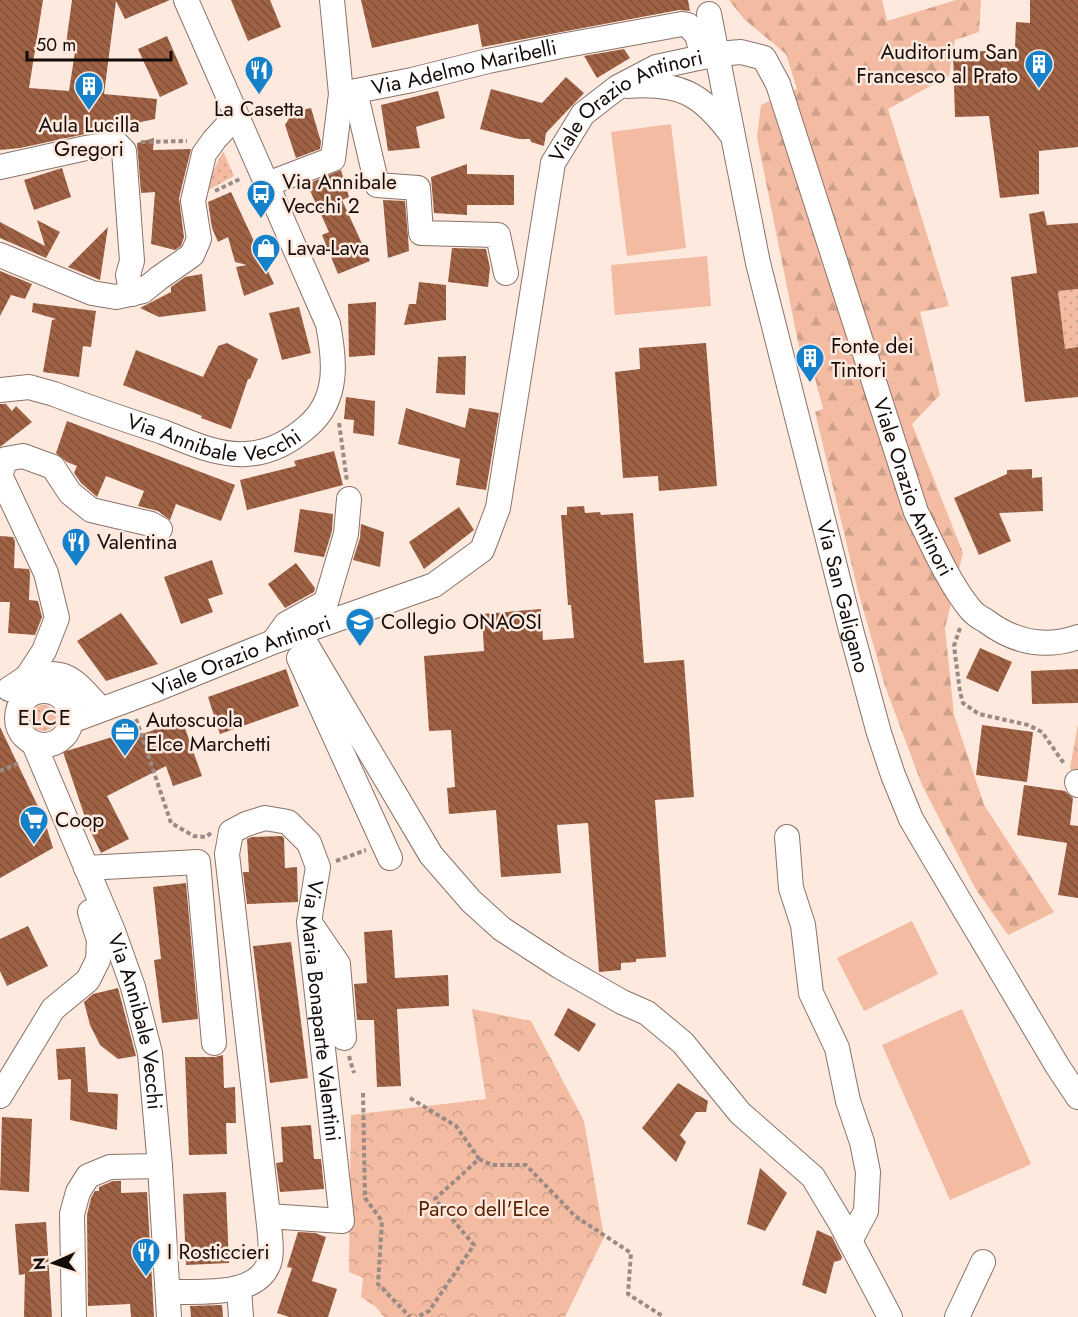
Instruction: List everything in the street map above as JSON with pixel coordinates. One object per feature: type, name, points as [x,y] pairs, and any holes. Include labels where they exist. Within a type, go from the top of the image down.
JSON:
[{"type":"street","name":"Via Annibale Vecchi","points":[[0,390],[15,387],[37,389],[214,451],[246,454],[272,449],[293,439],[330,410],[334,370],[328,324],[265,185],[186,0]]},
{"type":"street","points":[[265,185],[333,159],[340,98],[332,0]]},
{"type":"street","points":[[708,8],[710,55]]},
{"type":"street","name":"Via Adelmo Maribelli","points":[[340,98],[488,61],[682,24],[688,24],[710,55]]},
{"type":"street","name":"Viale Orazio Antinori","points":[[71,720],[288,637],[434,585],[482,550],[498,508],[554,163],[583,114],[618,87],[656,67],[710,55],[741,52],[764,58],[778,84],[916,512],[947,572],[972,611],[1004,634],[1032,643],[1065,642],[1078,637]]},
{"type":"street","name":"Via San Galigano","points":[[710,55],[734,137],[749,222],[764,286],[854,641],[893,775],[911,819],[1078,1097]]},
{"type":"street","points":[[618,87],[654,84],[696,95],[716,112],[734,137]]},
{"type":"street","points":[[340,98],[358,104],[377,185],[418,188],[421,233],[498,235],[506,273]]},
{"type":"street","points":[[0,255],[92,293],[116,297],[143,291],[192,255],[199,239],[193,201],[204,154],[236,116]]},
{"type":"street","points":[[0,167],[116,143],[124,151],[132,261],[128,275],[132,294]]},
{"type":"street","points":[[14,686],[44,651],[57,618],[46,573],[0,475],[3,459],[23,456],[53,467],[70,493],[91,510],[160,528]]},
{"type":"street","points":[[349,500],[346,534],[326,602],[286,624],[288,637],[387,851]]},
{"type":"street","points":[[288,637],[431,855],[471,901],[502,929],[568,971],[622,1002],[647,1013],[683,1043],[740,1113],[813,1177],[890,1317]]},
{"type":"street","points":[[14,686],[43,673],[59,673],[74,682],[101,709]]},
{"type":"street","name":"Via Annibale Vecchi","points":[[14,686],[17,725],[21,733],[34,744],[83,859],[133,987],[150,1053],[160,1166],[169,1317]]},
{"type":"street","points":[[14,686],[23,700],[40,691],[50,691],[59,695],[66,702],[70,711],[69,730],[63,738],[54,744],[45,746],[34,744]]},
{"type":"street","name":"Via Maria Bonaparte Valentini","points":[[239,1289],[261,1278],[270,1261],[268,1216],[227,854],[231,832],[265,818],[288,822],[309,843],[318,867],[309,922],[342,1221],[268,1216]]},
{"type":"street","points":[[787,837],[791,888],[803,925],[811,993],[837,1048],[848,1101],[862,1142],[868,1172],[866,1211],[850,1241]]},
{"type":"street","points":[[0,1096],[52,1009],[88,980],[98,960],[99,940],[75,870],[83,859],[198,862],[214,1043]]},
{"type":"street","points":[[309,922],[338,964],[344,1038]]},
{"type":"street","points":[[74,1317],[72,1214],[78,1192],[88,1176],[110,1167],[160,1166]]},
{"type":"street","points":[[957,1317],[983,1262]]},
{"type":"street","points":[[168,1292],[239,1289],[241,1317]]},
{"type":"path","points":[[116,143],[214,140]]},
{"type":"path","points":[[330,410],[339,421],[349,500]]},
{"type":"path","points":[[972,611],[960,627],[954,646],[963,703],[979,714],[1028,725],[1042,732],[1078,784]]},
{"type":"path","points":[[135,718],[171,824],[194,836],[206,837],[215,830]]},
{"type":"path","points":[[0,771],[19,763]]},
{"type":"path","points":[[318,867],[387,851]]},
{"type":"path","points":[[363,1094],[365,1198],[382,1221],[378,1284],[410,1317]]},
{"type":"path","points":[[410,1098],[456,1126],[479,1159],[492,1166],[526,1165],[575,1215],[631,1253],[628,1294],[664,1317]]},
{"type":"path","points":[[417,1317],[429,1311],[474,1245],[435,1198],[479,1159]]},
{"type":"green space","points":[[729,0],[882,0],[887,21],[956,0],[981,0],[979,32],[955,40],[949,76],[888,109],[949,306],[920,312],[940,395],[912,424],[963,553],[945,628],[954,715],[984,805],[1054,912],[1008,935],[975,888],[922,785],[885,686],[858,591],[815,412],[823,409],[809,355],[801,357],[757,137],[761,105],[797,89],[786,54],[744,19]]},
{"type":"green space","points":[[671,124],[686,248],[627,256],[611,132]]},
{"type":"green space","points":[[223,151],[234,176],[203,193]]},
{"type":"green space","points":[[707,256],[711,306],[615,315],[611,265]]},
{"type":"green space","points":[[1078,289],[1078,347],[1065,349],[1058,291]]},
{"type":"green space","points":[[43,705],[52,709],[56,718],[52,727],[43,731],[34,727],[30,718],[34,709]]},
{"type":"green space","points":[[1078,724],[1078,780],[1070,768]]},
{"type":"green space","points":[[912,921],[938,974],[864,1011],[837,958]]},
{"type":"green space","name":"Parco dell'Elce","points":[[472,1009],[531,1021],[584,1121],[604,1237],[565,1317],[384,1317],[376,1307],[361,1297],[363,1278],[349,1272],[351,1115],[486,1099]]},
{"type":"green space","points":[[962,1009],[1031,1164],[950,1200],[882,1045]]},
{"type":"building","points":[[0,0],[43,0],[29,88],[69,91],[76,45],[66,44],[72,0],[170,0],[125,19],[116,1],[104,94],[157,99],[155,119],[20,148],[0,150]]},
{"type":"building","points":[[231,0],[270,0],[281,27],[248,41]]},
{"type":"building","points":[[361,0],[688,0],[690,11],[679,10],[482,47],[478,24],[372,48]]},
{"type":"building","points":[[1030,0],[1078,0],[1078,147],[1039,151],[1039,194],[1000,198],[989,116],[955,117],[953,53],[1015,49],[1016,22],[1030,23]]},
{"type":"building","points":[[167,36],[188,84],[160,97],[138,49]]},
{"type":"building","points":[[624,49],[630,58],[597,78],[584,56]]},
{"type":"building","points":[[566,77],[584,93],[546,133],[544,146],[531,142],[530,139],[519,139],[480,129],[491,89],[542,103]]},
{"type":"building","points":[[438,91],[445,118],[416,127],[420,148],[388,151],[381,105]]},
{"type":"building","points":[[311,108],[321,142],[320,149],[296,158],[285,125],[293,112]]},
{"type":"building","points":[[154,138],[153,150],[191,149],[179,198],[184,237],[181,246],[175,250],[151,244],[155,192],[141,193],[137,143]]},
{"type":"building","points":[[467,164],[467,174],[514,175],[514,205],[467,205],[467,215],[434,213],[431,177]]},
{"type":"building","points":[[62,168],[71,197],[34,210],[24,180]]},
{"type":"building","points":[[341,170],[349,197],[342,200],[370,261],[338,274],[322,235],[329,232],[307,184]]},
{"type":"building","points":[[231,192],[274,284],[244,296],[236,267],[247,265],[235,262],[228,237],[218,242],[212,228],[208,202]]},
{"type":"building","points":[[383,200],[405,201],[409,251],[388,258]]},
{"type":"building","points":[[1044,211],[1047,225],[1078,223],[1078,289],[1058,291],[1065,349],[1078,347],[1078,397],[1025,402],[1011,277],[1037,273],[1029,214]]},
{"type":"building","points":[[37,220],[60,232],[46,258],[0,238],[0,222],[45,246]]},
{"type":"building","points":[[108,227],[100,280],[68,267]]},
{"type":"building","points":[[452,248],[486,249],[490,268],[488,287],[448,282]]},
{"type":"building","points":[[0,271],[32,284],[25,299],[11,295],[0,316]]},
{"type":"building","points":[[202,274],[206,311],[159,317],[140,308],[171,292],[171,287],[185,277]]},
{"type":"building","points":[[419,282],[446,285],[446,320],[404,325],[409,304],[416,304]]},
{"type":"building","points":[[376,302],[375,355],[349,357],[348,304]]},
{"type":"building","points":[[33,303],[96,311],[91,347],[83,346],[79,377],[43,372],[52,320],[56,319],[32,312]]},
{"type":"building","points":[[299,307],[311,353],[282,360],[269,313]]},
{"type":"building","points":[[227,343],[258,359],[248,379],[231,429],[123,385],[136,350],[203,377],[218,346]]},
{"type":"building","points":[[706,343],[717,486],[659,491],[658,476],[623,478],[615,372],[640,369],[639,348]]},
{"type":"building","points":[[466,356],[465,395],[436,393],[438,357]]},
{"type":"building","points":[[346,397],[375,401],[374,436],[353,433],[354,420],[344,419]]},
{"type":"building","points":[[0,404],[6,404],[12,411],[16,406],[32,422],[0,447]]},
{"type":"building","points":[[406,408],[465,428],[469,408],[499,413],[486,490],[456,485],[460,459],[398,444]]},
{"type":"building","points":[[67,421],[235,485],[221,521],[176,504],[170,520],[158,511],[138,506],[144,491],[106,476],[97,497],[81,483],[74,473],[77,466],[67,462],[56,453]]},
{"type":"building","points":[[334,451],[343,485],[247,510],[240,480],[296,466],[294,461]]},
{"type":"building","points":[[1032,469],[1032,478],[1042,477],[1043,511],[999,513],[1011,541],[979,555],[954,498],[1007,474],[1007,470]]},
{"type":"building","points":[[584,506],[585,513],[600,512],[601,515],[633,513],[644,663],[684,660],[694,797],[655,800],[666,957],[636,959],[636,962],[621,963],[621,970],[599,972],[588,823],[557,825],[561,873],[501,877],[496,810],[449,814],[447,788],[455,787],[451,730],[429,731],[424,656],[484,651],[482,614],[541,609],[543,640],[574,638],[571,605],[568,605],[561,515],[567,515],[567,507]]},
{"type":"building","points":[[459,507],[474,530],[424,569],[409,542]]},
{"type":"building","points":[[300,509],[333,514],[332,531],[324,557],[294,552]]},
{"type":"building","points":[[361,524],[384,532],[380,567],[353,560],[360,538]]},
{"type":"building","points":[[0,536],[13,537],[15,541],[14,568],[29,569],[29,600],[38,601],[42,617],[35,635],[8,633],[10,602],[0,602]]},
{"type":"building","points":[[212,560],[223,594],[208,599],[213,612],[181,624],[164,577]]},
{"type":"building","points":[[296,563],[315,588],[314,592],[285,608],[268,584]]},
{"type":"building","points":[[121,613],[158,664],[106,681],[77,641]]},
{"type":"building","points":[[980,648],[1012,662],[998,692],[966,678]]},
{"type":"building","points":[[286,669],[299,706],[220,734],[208,697]]},
{"type":"building","points":[[1078,669],[1078,703],[1032,704],[1031,671]]},
{"type":"building","points":[[182,720],[202,776],[173,786],[166,766],[107,796],[129,839],[101,853],[88,826],[63,752],[109,738],[133,733],[134,737]]},
{"type":"building","points":[[982,725],[1033,732],[1027,782],[976,775]]},
{"type":"building","points":[[0,727],[44,819],[53,848],[0,878]]},
{"type":"building","points":[[1024,785],[1065,791],[1073,798],[1070,825],[1078,826],[1078,898],[1058,895],[1067,843],[1017,835]]},
{"type":"building","points":[[282,836],[284,838],[285,868],[297,867],[298,902],[247,904],[243,872],[249,872],[247,839]]},
{"type":"building","points":[[186,883],[198,1019],[162,1023],[154,960],[161,959],[153,887]]},
{"type":"building","points":[[28,926],[48,966],[7,986],[0,971],[0,939]]},
{"type":"building","points":[[392,930],[395,978],[448,975],[449,1006],[397,1009],[401,1086],[377,1087],[374,1020],[357,1020],[354,984],[367,983],[364,932]]},
{"type":"building","points":[[291,942],[308,1078],[270,1083],[253,946]]},
{"type":"building","points":[[118,988],[136,1056],[118,1059],[100,1045],[90,1025],[84,1002],[93,994]]},
{"type":"building","points":[[568,1008],[596,1024],[579,1052],[554,1035]]},
{"type":"building","points":[[85,1047],[88,1092],[118,1094],[117,1130],[70,1120],[71,1079],[58,1080],[56,1049]]},
{"type":"building","points":[[223,1055],[224,1088],[235,1087],[236,1123],[226,1123],[227,1154],[189,1155],[185,1057]]},
{"type":"building","points":[[678,1083],[708,1101],[706,1112],[696,1112],[680,1135],[686,1142],[676,1162],[642,1128]]},
{"type":"building","points":[[2,1117],[32,1119],[29,1192],[0,1190]]},
{"type":"building","points":[[311,1125],[314,1159],[321,1159],[324,1189],[280,1192],[276,1163],[283,1162],[281,1127]]},
{"type":"building","points":[[760,1168],[787,1193],[765,1231],[747,1224]]},
{"type":"building","points":[[113,1181],[121,1181],[121,1193],[147,1192],[154,1317],[131,1317],[130,1304],[88,1306],[87,1215],[95,1191],[99,1191],[99,1187]]},
{"type":"building","points":[[226,1192],[229,1263],[186,1265],[183,1194]]},
{"type":"building","points":[[46,1222],[52,1317],[24,1317],[25,1274],[19,1275],[15,1224]]},
{"type":"building","points":[[817,1230],[832,1237],[842,1257],[841,1260],[834,1262],[826,1294],[802,1285]]},
{"type":"building","points":[[298,1232],[315,1233],[326,1237],[312,1281],[337,1289],[328,1317],[289,1317],[277,1313],[292,1268],[287,1267]]},
{"type":"building","points":[[222,1305],[223,1317],[191,1317],[190,1306]]},
{"type":"place","name":"Auditorium San Francesco al Prato","points":[[1039,90]]},
{"type":"place","name":"La Casetta","points":[[259,96]]},
{"type":"place","name":"Aula Lucilla Gregori","points":[[89,112]]},
{"type":"place","name":"Via Annibale Vecchi 2","points":[[261,220]]},
{"type":"place","name":"Lava-Lava","points":[[266,274]]},
{"type":"place","name":"Fonte dei Tintori","points":[[810,384]]},
{"type":"place","name":"Valentina","points":[[76,568]]},
{"type":"place","name":"Collegio ONAOSI","points":[[360,648]]},
{"type":"place","name":"Autoscuola Elce Marchetti","points":[[125,758]]},
{"type":"place","name":"Coop","points":[[34,846]]},
{"type":"place","name":"I Rosticcieri","points":[[146,1278]]},
{"type":"district","name":"ELCE","points":[[45,717]]}]
